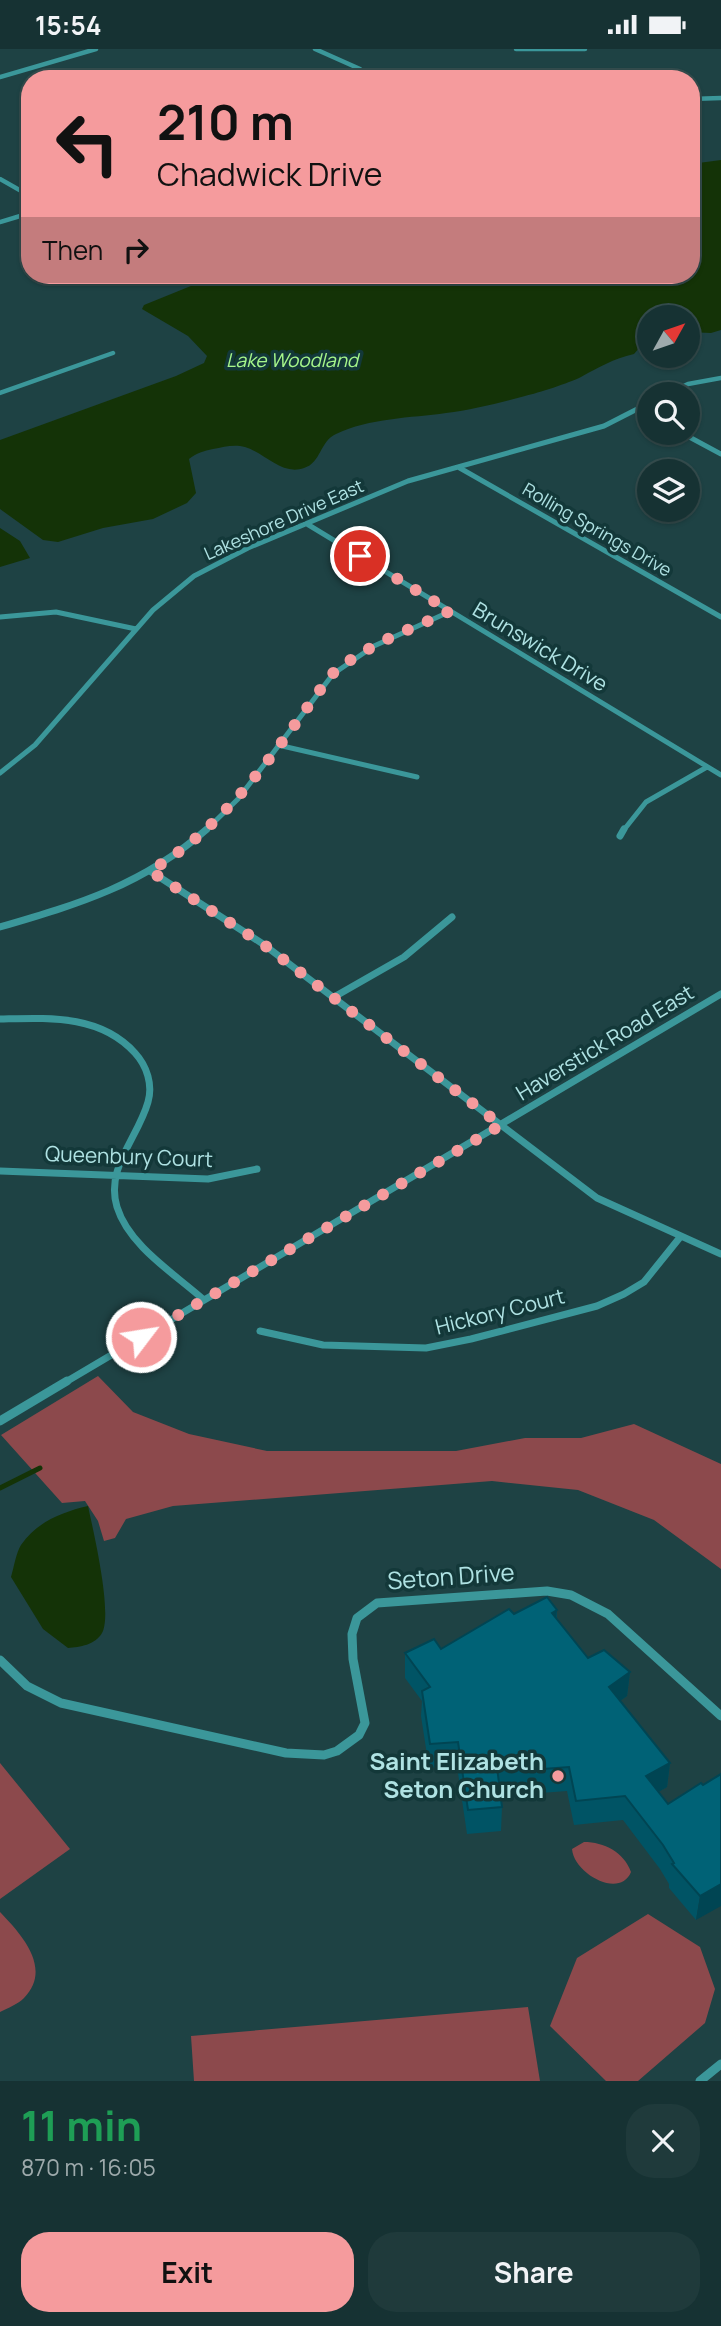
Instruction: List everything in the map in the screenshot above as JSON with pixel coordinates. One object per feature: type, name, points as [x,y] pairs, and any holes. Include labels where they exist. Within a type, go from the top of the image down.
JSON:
[{"type":"street","points":[[24,70],[96,49]]},
{"type":"street","points":[[315,49],[361,70]]},
{"type":"street","points":[[516,49],[585,49]]},
{"type":"street","points":[[0,77],[21,71]]},
{"type":"street","points":[[712,98],[721,90]]},
{"type":"street","points":[[700,99],[721,98]]},
{"type":"street","points":[[0,180],[21,191]]},
{"type":"street","points":[[0,222],[21,216]]},
{"type":"street","points":[[0,393],[113,353]]},
{"type":"street","points":[[699,382],[721,378]]},
{"type":"street","name":"Lakeshore Drive East","points":[[0,773],[35,745],[136,629],[169,595],[194,576],[248,548],[408,481],[604,426],[637,410]]},
{"type":"street","points":[[700,443],[721,454]]},
{"type":"street","name":"Rolling Springs Drive","points":[[458,467],[721,617]]},
{"type":"street","name":"Brunswick Drive","points":[[307,524],[721,775]]},
{"type":"street","points":[[0,617],[56,611],[136,629]]},
{"type":"street","points":[[0,927],[83,903],[150,871],[183,849],[225,813],[332,674],[372,646],[450,611]]},
{"type":"street","points":[[278,745],[417,777]]},
{"type":"street","points":[[620,836],[639,806],[652,796],[707,767]]},
{"type":"street","points":[[150,871],[229,921],[334,997],[597,1198],[721,1254]]},
{"type":"street","points":[[334,997],[404,957],[452,917]]},
{"type":"street","name":"Haverstick Road East","points":[[0,1421],[721,994]]},
{"type":"street","points":[[0,1019],[65,1019],[89,1024],[114,1033],[134,1049],[146,1067],[150,1086],[148,1103],[120,1160],[116,1175],[117,1209],[127,1228],[204,1300]]},
{"type":"street","name":"Queenbury Court","points":[[0,1171],[208,1179],[257,1169]]},
{"type":"street","name":"Hickory Court","points":[[260,1331],[323,1345],[426,1348],[471,1339],[597,1306],[624,1294],[644,1282],[681,1236]]},
{"type":"street","name":"Seton Drive","points":[[0,1660],[27,1686],[61,1703],[225,1741],[286,1753],[324,1755],[351,1743],[365,1723],[351,1639],[353,1623],[361,1612],[377,1603],[547,1591],[571,1595],[608,1614],[721,1716]]},
{"type":"street","points":[[700,2081],[721,2064]]},
{"type":"shaded area","points":[[98,1376],[133,1412],[189,1434],[267,1451],[456,1451],[525,1438],[581,1438],[634,1424],[721,1464],[721,1569],[654,1520],[578,1490],[492,1481],[173,1506],[126,1519],[115,1538],[104,1541],[98,1521],[85,1501],[62,1503],[1,1435]]},
{"type":"shaded area","points":[[0,1763],[70,1849],[0,1899]]},
{"type":"shaded area","points":[[584,1842],[606,1846],[624,1859],[631,1872],[625,1880],[608,1883],[598,1880],[581,1867],[572,1849]]},
{"type":"shaded area","points":[[0,1912],[31,1952],[35,1975],[32,1987],[24,1998],[0,2012]]},
{"type":"shaded area","points":[[648,1914],[700,1947],[715,1989],[705,2023],[638,2081],[606,2081],[550,2026],[577,1958]]},
{"type":"shaded area","points":[[528,2007],[540,2081],[194,2081],[191,2036]]},
{"type":"water","name":"Lake Woodland","points":[[721,160],[721,330],[700,333],[700,305],[637,305],[637,350],[634,354],[538,393],[456,412],[376,422],[349,429],[331,437],[314,462],[296,470],[281,466],[241,446],[203,451],[189,459],[196,493],[187,503],[153,519],[103,528],[58,542],[43,540],[0,509],[0,440],[176,376],[204,363],[207,356],[188,336],[142,309],[144,305],[196,284],[700,284],[700,163]]},
{"type":"water","points":[[0,528],[20,541],[30,558],[0,567]]},
{"type":"water","points":[[88,1506],[104,1590],[105,1623],[102,1633],[91,1643],[68,1648],[43,1629],[11,1577],[19,1548],[27,1537],[42,1524],[69,1511]]},
{"type":"building","name":"Saint Elizabeth Seton Church","points":[[547,1597],[557,1610],[552,1613],[588,1658],[604,1650],[630,1672],[609,1687],[670,1763],[646,1776],[668,1804],[721,1774],[721,1884],[700,1896],[672,1864],[674,1863],[663,1845],[625,1796],[576,1801],[569,1767],[529,1770],[528,1764],[497,1767],[502,1807],[468,1810],[458,1742],[430,1744],[422,1691],[430,1687],[405,1653],[434,1639],[441,1649],[509,1609],[514,1614]]},
{"type":"waterway","points":[[0,1488],[40,1468]]},
{"type":"place","name":"Saint Elizabeth Seton Church","points":[[558,1776]]},
{"type":"route","points":[[141,1337],[501,1125],[263,944],[150,871],[183,849],[238,799],[332,674],[372,646],[450,611],[360,556]]}]
